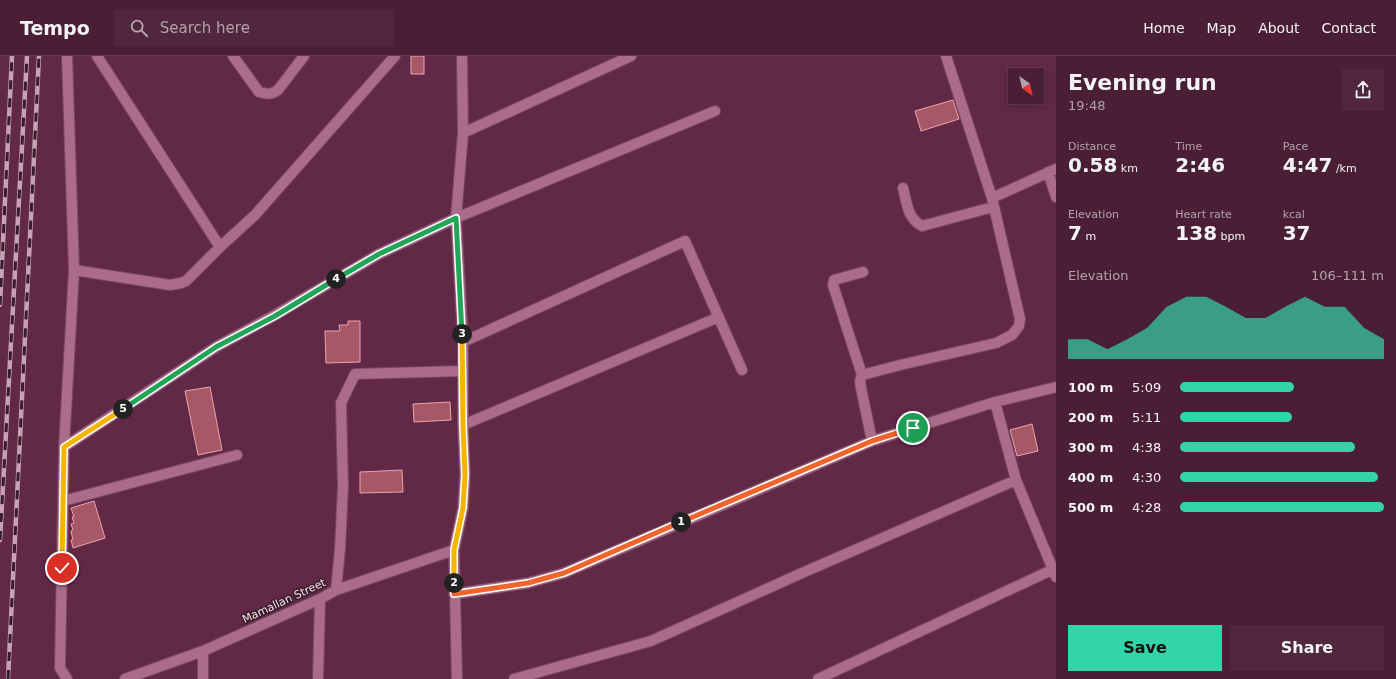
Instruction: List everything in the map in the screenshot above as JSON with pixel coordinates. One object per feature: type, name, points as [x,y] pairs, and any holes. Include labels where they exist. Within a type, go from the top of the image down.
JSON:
[{"type":"street","points":[[67,56],[74,270],[64,447],[60,668],[67,679]]},
{"type":"street","points":[[97,56],[220,247]]},
{"type":"street","points":[[233,56],[258,92],[267,94],[278,90],[304,56]]},
{"type":"street","points":[[74,270],[170,285],[186,281],[255,215],[395,56]]},
{"type":"street","points":[[457,679],[454,550],[463,508],[465,475],[462,371],[463,342],[456,218],[462,133],[462,56]]},
{"type":"street","points":[[462,133],[631,56]]},
{"type":"street","points":[[862,375],[996,343],[1016,331],[1020,319],[992,202],[946,56]]},
{"type":"street","points":[[64,447],[216,347],[275,316],[379,254],[456,218],[715,111]]},
{"type":"street","points":[[903,188],[911,217],[922,226],[992,202],[1052,171],[1056,197]]},
{"type":"street","points":[[463,342],[685,241],[742,370]]},
{"type":"street","points":[[863,272],[834,280],[833,285],[862,375],[860,381],[861,388],[872,441]]},
{"type":"street","points":[[463,425],[718,317]]},
{"type":"street","points":[[336,590],[340,549],[343,487],[341,403],[355,374],[462,371]]},
{"type":"street","points":[[454,594],[528,583],[564,573],[872,441],[995,402],[1056,387]]},
{"type":"street","points":[[818,679],[1055,572],[1016,480],[995,402]]},
{"type":"street","points":[[64,501],[237,455]]},
{"type":"street","points":[[514,679],[651,641],[802,573],[1016,480]]},
{"type":"street","name":"Mamallan Street","points":[[125,679],[203,651],[320,599],[336,590],[454,550]]},
{"type":"street","points":[[318,679],[320,599]]},
{"type":"street","points":[[203,651],[203,679]]},
{"type":"building","points":[[411,56],[424,56],[424,74],[411,74]]},
{"type":"building","points":[[953,100],[959,119],[921,131],[915,111]]},
{"type":"building","points":[[348,321],[360,321],[360,362],[326,363],[325,331],[340,331],[339,325],[348,325]]},
{"type":"building","points":[[210,387],[222,450],[198,455],[185,391]]},
{"type":"building","points":[[450,402],[451,420],[414,422],[413,404]]},
{"type":"building","points":[[1032,424],[1038,451],[1017,456],[1010,430]]},
{"type":"building","points":[[402,470],[403,492],[360,493],[360,472]]},
{"type":"building","points":[[94,501],[105,538],[73,548],[71,531],[73,530],[71,524],[74,523],[72,517],[74,517],[71,508]]},
{"type":"railway","points":[[0,305],[12,56]]},
{"type":"railway","points":[[0,540],[27,56]]},
{"type":"railway","points":[[8,679],[39,56]]},
{"type":"route","points":[[62,568],[64,447],[216,347],[275,316],[379,254],[456,218],[463,342],[462,371],[465,475],[463,508],[454,550],[454,594],[528,583],[564,573],[872,441],[913,428]]}]
